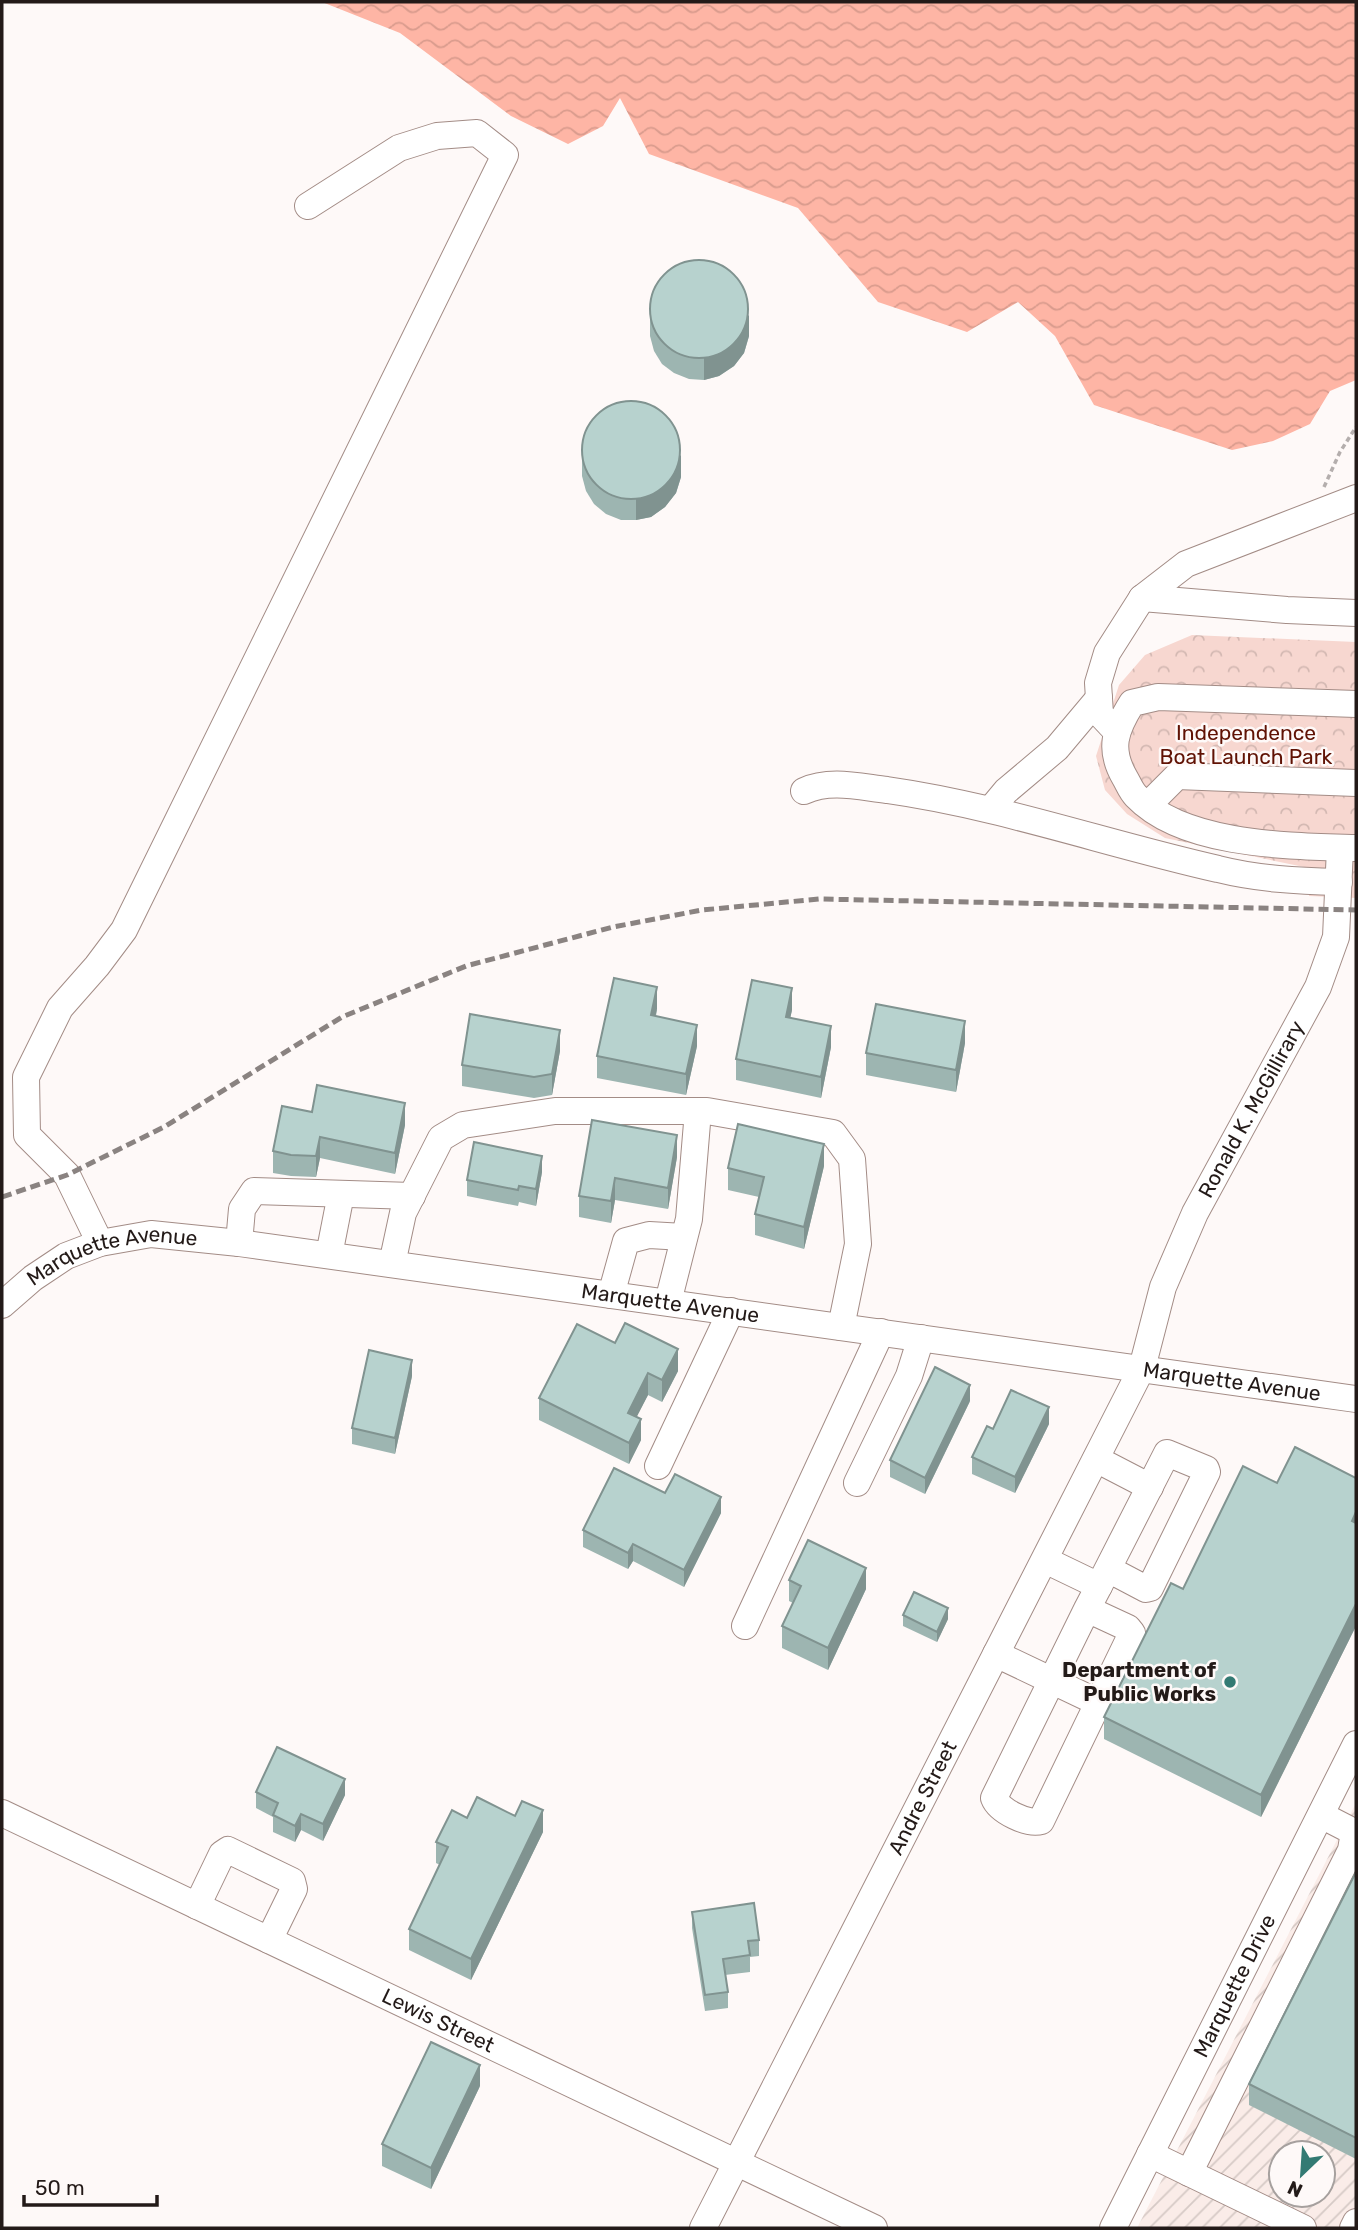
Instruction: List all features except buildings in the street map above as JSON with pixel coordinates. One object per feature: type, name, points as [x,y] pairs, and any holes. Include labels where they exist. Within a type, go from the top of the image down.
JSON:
[{"type":"street","points":[[100,1244],[67,1175],[27,1135],[26,1077],[60,1008],[124,930],[505,155],[477,134],[437,136],[399,148],[308,206]]},
{"type":"street","points":[[1117,732],[1100,714],[1098,683],[1107,653],[1142,598],[1186,564],[1356,498]]},
{"type":"street","points":[[1142,598],[1287,610],[1356,612]]},
{"type":"street","points":[[1348,848],[1228,839],[1191,830],[1164,817],[1135,795],[1119,768],[1113,744],[1120,721],[1132,703],[1158,696],[1356,704]]},
{"type":"street","points":[[990,808],[1006,791],[1058,748],[1099,698]]},
{"type":"street","points":[[1147,805],[1177,776],[1356,783]]},
{"type":"street","points":[[804,791],[816,786],[842,784],[990,808],[1218,870],[1271,880],[1339,882]]},
{"type":"street","name":"Ronald K. McGillirary","points":[[1142,1368],[1163,1287],[1195,1213],[1318,986],[1328,962],[1336,937],[1339,882],[1348,848]]},
{"type":"street","points":[[392,1264],[403,1213],[441,1138],[463,1125],[555,1111],[698,1111],[833,1133],[852,1159],[858,1244],[841,1327]]},
{"type":"street","points":[[668,1302],[689,1219],[698,1111]]},
{"type":"street","points":[[239,1243],[242,1209],[254,1191],[412,1196]]},
{"type":"street","points":[[328,1255],[341,1194]]},
{"type":"street","name":"Marquette Avenue","points":[[2,1305],[33,1278],[66,1256],[100,1244],[151,1234],[328,1255],[1356,1399]]},
{"type":"street","points":[[611,1294],[626,1241],[649,1235],[684,1237]]},
{"type":"street","points":[[658,1466],[731,1311]]},
{"type":"street","points":[[745,1626],[881,1332]]},
{"type":"street","points":[[857,1483],[909,1376],[921,1338]]},
{"type":"street","name":"Andre Street","points":[[703,2228],[1142,1368]]},
{"type":"street","points":[[849,1402],[887,1420]]},
{"type":"street","points":[[1045,1560],[1098,1588],[1132,1633],[1041,1821],[1031,1823],[998,1806],[994,1798],[1098,1588],[1167,1453],[1206,1469],[1207,1472],[1150,1588],[1098,1588]]},
{"type":"street","points":[[1096,1459],[1150,1487]]},
{"type":"street","points":[[996,1654],[1098,1703]]},
{"type":"street","name":"Marquette Drive","points":[[1113,2228],[1356,1744]]},
{"type":"street","name":"Lewis Street","points":[[2,1813],[874,2228]]},
{"type":"street","points":[[1189,2173],[1351,1850],[1355,1831],[1321,1815]]},
{"type":"street","points":[[197,1906],[222,1854],[228,1850],[292,1881],[294,1889],[269,1940]]},
{"type":"street","points":[[1150,2154],[1303,2228]]},
{"type":"street","points":[[1353,2228],[1356,2222]]},
{"type":"path","points":[[1311,514],[1340,452],[1356,427]]},
{"type":"shaded area","points":[[1356,1803],[1356,2228],[1137,2228]]},
{"type":"green space","name":"Independence Boat Launch Park","points":[[1192,635],[1356,642],[1356,898],[1309,896],[1309,868],[1165,838],[1127,814],[1105,790],[1096,756],[1119,685],[1145,655]]},
{"type":"water","points":[[322,2],[1356,2],[1356,380],[1330,391],[1310,424],[1273,441],[1232,450],[1094,405],[1055,336],[1018,302],[967,332],[878,302],[798,208],[649,154],[620,98],[603,126],[568,144],[511,116],[400,33]]},
{"type":"railway","points":[[2,1197],[67,1175],[164,1127],[342,1017],[466,966],[613,927],[702,910],[819,899],[1356,910]]},
{"type":"place","name":"Department of Public Works","points":[[1230,1682]]}]
